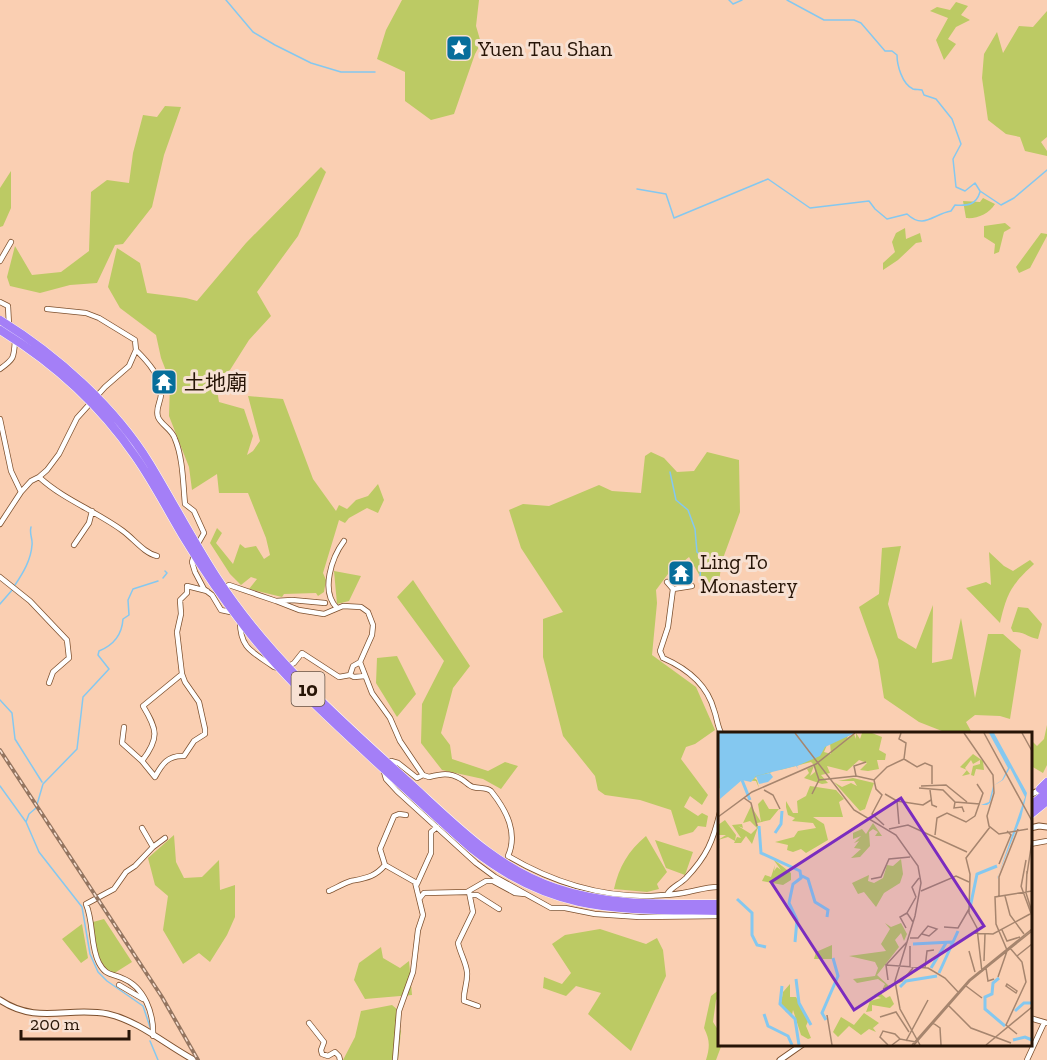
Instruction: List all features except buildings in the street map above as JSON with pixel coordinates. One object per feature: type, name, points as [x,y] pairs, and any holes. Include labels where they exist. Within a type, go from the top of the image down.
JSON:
[{"type":"highway","name":"10","points":[[0,320],[65,368],[85,386],[127,432],[150,464],[218,579],[255,628],[296,676],[478,846],[529,877],[576,894],[626,902],[718,904]]},
{"type":"highway","name":"10","points":[[0,330],[61,374],[80,391],[121,437],[144,469],[217,590],[291,681],[477,854],[524,884],[575,902],[618,909],[718,911]]},
{"type":"highway","points":[[1032,804],[1045,791],[1047,782]]},
{"type":"highway","points":[[1032,814],[1047,801]]},
{"type":"street","points":[[0,261],[11,242]]},
{"type":"street","points":[[0,302],[8,306],[8,323],[15,333],[14,356],[11,363],[0,369]]},
{"type":"street","points":[[0,524],[21,492],[31,481],[39,477],[59,454],[77,418],[105,387],[129,366],[136,350],[135,340],[99,318],[86,313],[47,309]]},
{"type":"street","points":[[136,350],[154,370],[161,395],[157,408],[159,419],[172,431],[176,439],[185,504],[194,510],[204,533],[195,548],[192,562],[195,572],[221,610],[238,615],[244,645],[274,667],[289,666],[302,653],[339,677],[365,676]]},
{"type":"street","points":[[0,419],[11,471],[21,492]]},
{"type":"street","points":[[39,477],[52,489],[124,531],[148,552],[157,556]]},
{"type":"street","points":[[74,545],[89,523],[92,512]]},
{"type":"street","points":[[337,608],[330,593],[330,566],[344,541]]},
{"type":"street","points":[[0,577],[30,601],[67,640],[70,656],[68,661],[53,672],[49,683]]},
{"type":"street","points":[[667,582],[673,589],[668,627],[660,651],[663,658],[700,681],[714,709],[721,732]]},
{"type":"street","points":[[212,595],[229,585],[299,610],[324,614],[337,608],[361,607],[368,612],[372,635],[360,662],[353,666],[350,675]]},
{"type":"street","points":[[124,727],[122,743],[142,761],[155,777],[163,763],[176,756],[184,756],[194,741],[205,735],[206,729],[199,702],[182,674],[177,632],[182,614],[180,600],[187,592],[188,586],[207,591]]},
{"type":"street","points":[[673,589],[692,586]]},
{"type":"street","points":[[276,602],[283,599],[325,603]]},
{"type":"street","points":[[360,662],[372,693],[390,718],[400,741],[423,775],[429,777],[441,773],[450,774],[472,787],[492,791],[511,824],[513,832],[512,849],[508,856],[527,868],[575,886],[612,894],[652,896],[718,887]]},
{"type":"street","points":[[142,761],[152,749],[156,727],[143,706],[182,674]]},
{"type":"street","points":[[423,775],[417,778],[398,763],[391,761],[384,769],[386,779],[392,786],[476,863],[551,908],[640,917],[718,916]]},
{"type":"street","points":[[406,815],[394,816],[380,849],[385,865],[417,884]]},
{"type":"street","points":[[1032,818],[1039,826]]},
{"type":"street","points":[[668,893],[684,881],[709,850],[718,819]]},
{"type":"street","points":[[395,1060],[399,1011],[413,972],[418,930],[423,915],[417,884],[431,853],[431,832],[437,827]]},
{"type":"street","points":[[1032,828],[1047,827]]},
{"type":"street","points":[[142,828],[153,847]]},
{"type":"street","points":[[151,1035],[152,1014],[139,990],[121,977],[110,974],[98,962],[92,921],[86,904],[114,888],[126,872],[165,838]]},
{"type":"street","points":[[1032,844],[1047,841]]},
{"type":"street","points":[[329,891],[351,881],[368,879],[385,865]]},
{"type":"street","points":[[478,1006],[464,1001],[463,992],[467,984],[467,974],[458,943],[473,912],[470,893],[477,884],[493,881],[515,893],[526,894]]},
{"type":"street","points":[[420,898],[424,893],[470,893],[499,909]]},
{"type":"street","points":[[686,893],[691,899],[690,916]]},
{"type":"street","points":[[119,985],[143,999]]},
{"type":"street","points":[[0,1000],[22,1012],[100,1013],[118,1017],[143,1028],[194,1060]]},
{"type":"street","points":[[309,1023],[324,1042],[322,1054],[328,1056],[338,1054],[340,1060]]},
{"type":"street","points":[[1027,1060],[1045,1023]]},
{"type":"street","points":[[780,1060],[802,1045]]},
{"type":"green space","points":[[402,0],[479,0],[476,26],[481,43],[454,114],[431,120],[405,101],[405,72],[377,59],[386,30]]},
{"type":"green space","points":[[956,2],[968,6],[961,15],[970,20],[956,27],[948,39],[956,44],[944,60],[936,40],[948,18],[930,11],[937,7],[950,10]]},
{"type":"green space","points":[[1047,11],[1047,137],[1041,142],[1047,151],[1047,156],[1025,151],[1020,137],[1006,134],[988,120],[982,78],[984,54],[997,32],[1003,53],[1019,26],[1033,27]]},
{"type":"green space","points":[[165,106],[181,107],[164,155],[152,207],[123,244],[115,245],[97,283],[70,285],[40,293],[10,286],[7,277],[15,246],[32,275],[61,272],[89,251],[91,192],[107,180],[129,183],[133,153],[143,115],[157,117]]},
{"type":"green space","points":[[321,167],[326,172],[298,236],[257,292],[271,316],[249,340],[230,370],[215,378],[219,402],[244,409],[253,436],[247,455],[260,441],[248,396],[283,399],[313,479],[336,511],[339,505],[347,509],[356,500],[368,496],[378,484],[384,500],[378,513],[367,508],[349,518],[345,523],[339,520],[323,573],[326,580],[324,592],[318,596],[316,593],[284,594],[282,597],[249,589],[257,579],[251,577],[241,585],[230,574],[210,543],[217,528],[222,533],[216,543],[233,564],[240,544],[245,548],[256,546],[264,559],[270,555],[266,538],[248,493],[219,493],[217,474],[192,490],[189,467],[169,416],[170,381],[161,358],[156,335],[120,308],[108,287],[117,248],[140,263],[147,293],[197,301],[246,243]]},
{"type":"green space","points":[[11,171],[11,208],[3,226],[0,227],[0,188]]},
{"type":"green space","points":[[983,198],[995,204],[982,215],[966,218],[963,201],[980,202]]},
{"type":"green space","points":[[1005,223],[1011,228],[1004,232],[999,252],[994,254],[995,244],[984,237],[984,226]]},
{"type":"green space","points":[[905,228],[906,239],[920,233],[922,242],[916,243],[883,270],[883,263],[895,252],[892,242],[896,233]]},
{"type":"green space","points":[[1041,233],[1047,236],[1030,268],[1019,273],[1016,267]]},
{"type":"green space","points":[[651,452],[664,458],[677,472],[694,471],[707,452],[739,460],[740,512],[722,561],[718,588],[709,592],[689,557],[668,574],[656,590],[652,655],[696,687],[715,730],[695,744],[686,747],[681,759],[708,795],[702,805],[690,796],[684,807],[698,816],[702,813],[708,816],[706,827],[698,826],[693,832],[679,836],[671,810],[640,800],[605,795],[598,790],[595,776],[563,736],[543,657],[543,619],[563,612],[521,548],[509,510],[523,504],[549,506],[599,485],[612,491],[641,493],[645,456]]},
{"type":"green space","points":[[901,546],[888,604],[898,638],[916,649],[933,605],[932,663],[952,659],[961,618],[975,698],[988,634],[1003,634],[1021,650],[1010,719],[1000,716],[975,715],[966,722],[971,732],[944,732],[919,722],[884,698],[878,660],[859,607],[879,594],[882,548]]},
{"type":"green space","points":[[989,552],[1013,571],[1030,560],[1034,564],[1011,590],[1000,623],[966,588],[986,582],[991,585]]},
{"type":"green space","points":[[334,571],[361,576],[349,601],[337,604]]},
{"type":"green space","points":[[413,580],[470,666],[453,688],[441,733],[450,745],[452,759],[488,771],[505,762],[518,766],[501,789],[483,779],[442,770],[421,743],[422,704],[444,661],[397,597]]},
{"type":"green space","points":[[1018,607],[1028,608],[1042,624],[1038,639],[1013,632],[1011,628]]},
{"type":"green space","points":[[397,656],[416,694],[397,717],[376,683],[377,658]]},
{"type":"green space","points":[[1047,725],[1047,765],[1043,773],[1032,767],[1032,741],[1037,746],[1044,739]]},
{"type":"green space","points":[[174,835],[176,862],[184,878],[202,877],[219,860],[220,890],[235,885],[235,917],[210,962],[199,953],[183,964],[163,930],[168,896],[155,885],[148,858]]},
{"type":"green space","points":[[646,836],[667,872],[657,884],[659,889],[647,892],[614,889],[625,860]]},
{"type":"green space","points":[[655,840],[693,852],[685,875],[666,868]]},
{"type":"green space","points":[[104,919],[132,962],[113,974],[103,963],[96,944],[93,922]]},
{"type":"green space","points":[[82,924],[88,958],[81,963],[62,939]]},
{"type":"green space","points":[[600,929],[646,944],[657,938],[663,950],[666,976],[631,1051],[588,1014],[601,993],[576,986],[566,996],[543,988],[544,977],[562,984],[571,973],[552,944],[565,935]]},
{"type":"green space","points":[[381,947],[383,958],[400,968],[409,961],[412,995],[365,999],[354,980],[359,963]]},
{"type":"green space","points":[[718,991],[713,1022],[718,1030],[718,1045],[722,1045],[716,1060],[706,1060],[709,1044],[704,1028],[711,996]]},
{"type":"green space","points":[[392,1005],[398,1010],[396,1021],[401,1031],[398,1060],[343,1060],[355,1037],[361,1011]]},
{"type":"waterway","points":[[226,0],[253,32],[311,63],[341,72],[375,72]]},
{"type":"waterway","points":[[729,0],[733,4],[742,0]]},
{"type":"waterway","points":[[787,0],[824,20],[854,20],[861,23],[885,51],[892,51],[897,55],[899,69],[909,87],[922,90],[924,95],[936,99],[952,119],[961,144],[953,159],[956,187],[965,191],[975,183],[980,191],[1001,205],[1014,198],[1047,170]]},
{"type":"waterway","points":[[637,189],[666,194],[674,218],[768,179],[810,208],[869,201],[887,219],[907,214],[919,221],[929,220],[951,211],[955,205],[971,204],[980,192]]},
{"type":"waterway","points":[[670,472],[676,500],[688,510],[695,529],[697,552],[701,556],[700,580]]},
{"type":"waterway","points":[[15,585],[30,556],[31,527]]},
{"type":"waterway","points":[[163,578],[167,573],[165,571]]},
{"type":"waterway","points":[[26,822],[29,814],[36,808],[43,784],[77,749],[83,697],[109,669],[98,655],[99,651],[109,646],[119,634],[123,619],[129,615],[128,600],[133,589],[158,581]]},
{"type":"waterway","points":[[0,604],[13,589]]},
{"type":"waterway","points":[[0,700],[12,713],[15,739],[42,782]]},
{"type":"waterway","points":[[0,786],[26,822],[39,852],[82,907],[90,954],[98,972],[143,1006],[150,1027]]},
{"type":"waterway","points":[[150,1041],[158,1060]]},
{"type":"railway","points":[[0,750],[162,997],[198,1060]]},
{"type":"place","name":"Yuen Tau Shan","points":[[459,48]]},
{"type":"place","name":"土地廟","points":[[164,382]]},
{"type":"place","name":"Ling To Monastery","points":[[681,573]]}]
